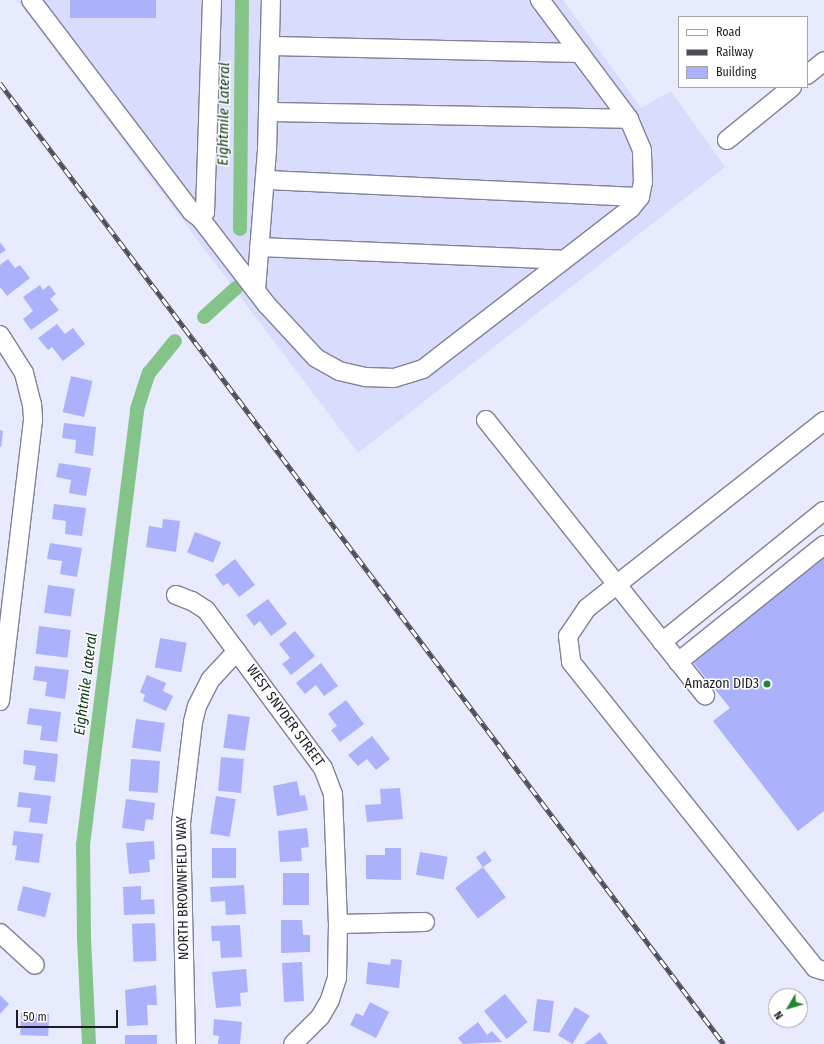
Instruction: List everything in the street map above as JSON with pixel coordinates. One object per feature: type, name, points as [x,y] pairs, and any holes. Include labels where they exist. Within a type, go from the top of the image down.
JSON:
[{"type":"street","points":[[31,0],[192,212],[200,218],[256,290],[316,358],[339,371],[366,377],[394,378],[423,369],[631,208],[640,197],[643,182],[642,150],[629,119],[540,0]]},
{"type":"street","points":[[200,218],[205,212],[212,0]]},
{"type":"street","points":[[256,290],[258,247],[265,180],[271,0]]},
{"type":"street","points":[[270,46],[580,54]]},
{"type":"street","points":[[808,74],[824,60]]},
{"type":"street","points":[[727,140],[791,88]]},
{"type":"street","points":[[268,112],[629,119]]},
{"type":"street","points":[[265,180],[640,197]]},
{"type":"street","points":[[258,247],[564,260]]},
{"type":"street","points":[[0,335],[24,373],[32,404],[33,420],[0,701]]},
{"type":"street","points":[[486,420],[705,695]]},
{"type":"street","points":[[824,421],[584,611],[568,636],[572,662],[815,968],[824,971]]},
{"type":"street","points":[[662,642],[824,511]]},
{"type":"street","points":[[678,662],[824,545]]},
{"type":"street","name":"WEST SNYDER STREET","points":[[176,595],[192,601],[206,610],[323,768],[333,794],[335,809],[338,924],[337,978],[330,1000],[320,1017],[293,1044]]},
{"type":"street","name":"NORTH BROWNFIELD WAY","points":[[186,1044],[181,823],[193,722],[197,706],[211,679],[237,651]]},
{"type":"street","points":[[338,924],[425,922]]},
{"type":"street","points":[[0,933],[35,965]]},
{"type":"shaded area","points":[[17,0],[563,0],[641,108],[671,91],[725,167],[358,453]]},
{"type":"building","points":[[70,0],[156,0],[156,18],[70,18]]},
{"type":"building","points":[[0,242],[6,250],[0,254]]},
{"type":"building","points":[[8,259],[15,268],[20,265],[30,278],[7,296],[0,287],[0,265]]},
{"type":"building","points":[[40,285],[43,290],[49,285],[56,294],[50,299],[59,310],[31,330],[23,319],[33,311],[23,297]]},
{"type":"building","points":[[57,324],[65,334],[73,328],[85,344],[63,361],[52,347],[48,350],[38,338]]},
{"type":"building","points":[[71,376],[92,381],[84,417],[63,412]]},
{"type":"building","points":[[64,423],[96,427],[93,456],[75,453],[76,440],[62,438]]},
{"type":"building","points":[[0,430],[3,431],[1,447],[0,447]]},
{"type":"building","points":[[59,463],[91,468],[86,496],[69,493],[71,480],[56,477]]},
{"type":"building","points":[[54,504],[86,508],[82,536],[65,534],[66,521],[52,519]]},
{"type":"building","points":[[163,519],[180,521],[176,552],[146,547],[149,526],[162,528]]},
{"type":"building","points":[[195,532],[221,542],[213,563],[187,553]]},
{"type":"building","points":[[50,543],[82,548],[77,577],[60,574],[62,561],[47,559]]},
{"type":"building","name":"Amazon DID3","points":[[824,556],[824,811],[798,831],[713,721],[730,708],[692,661]]},
{"type":"building","points":[[235,559],[255,585],[239,597],[228,583],[223,586],[215,575]]},
{"type":"building","points":[[48,585],[75,589],[71,616],[44,613]]},
{"type":"building","points":[[268,599],[287,624],[271,636],[260,621],[254,626],[246,615]]},
{"type":"building","points":[[39,626],[71,630],[67,658],[36,654]]},
{"type":"building","points":[[295,631],[315,656],[291,675],[282,664],[290,658],[279,644]]},
{"type":"building","points":[[160,638],[187,643],[181,672],[155,668]]},
{"type":"building","points":[[321,663],[338,686],[324,696],[316,685],[305,694],[296,683]]},
{"type":"building","points":[[35,666],[69,670],[65,699],[45,696],[47,682],[33,680]]},
{"type":"building","points":[[147,675],[166,683],[163,691],[173,696],[166,711],[143,701],[145,695],[140,692]]},
{"type":"building","points":[[346,700],[364,724],[340,742],[331,730],[337,726],[328,714]]},
{"type":"building","points":[[29,708],[61,712],[57,742],[40,740],[42,726],[27,724]]},
{"type":"building","points":[[228,714],[250,717],[245,751],[223,748]]},
{"type":"building","points":[[136,719],[165,723],[161,752],[132,748]]},
{"type":"building","points":[[372,736],[390,759],[376,770],[367,759],[358,766],[348,755]]},
{"type":"building","points":[[24,750],[58,754],[55,782],[34,780],[36,766],[23,764]]},
{"type":"building","points":[[221,757],[244,759],[241,793],[218,791]]},
{"type":"building","points":[[131,759],[160,761],[158,793],[129,791]]},
{"type":"building","points":[[297,781],[300,796],[305,795],[308,810],[277,816],[273,786]]},
{"type":"building","points":[[400,788],[403,819],[367,822],[365,805],[381,804],[380,789]]},
{"type":"building","points":[[19,792],[51,796],[47,824],[29,822],[31,808],[17,807]]},
{"type":"building","points":[[216,796],[236,799],[230,837],[210,834]]},
{"type":"building","points":[[126,799],[155,803],[153,820],[146,819],[144,831],[122,828]]},
{"type":"building","points":[[307,828],[309,847],[301,848],[302,861],[280,862],[278,831]]},
{"type":"building","points":[[14,831],[43,834],[39,863],[15,860],[17,846],[12,845]]},
{"type":"building","points":[[154,841],[155,859],[149,860],[150,872],[129,874],[126,843]]},
{"type":"building","points":[[212,848],[236,848],[236,878],[212,878]]},
{"type":"building","points":[[385,848],[401,848],[401,880],[366,879],[366,855],[385,855]]},
{"type":"building","points":[[485,851],[492,861],[483,867],[476,857]]},
{"type":"building","points":[[420,852],[448,857],[444,880],[416,875]]},
{"type":"building","points":[[483,867],[506,897],[478,918],[455,888]]},
{"type":"building","points":[[283,873],[309,873],[309,905],[283,905]]},
{"type":"building","points":[[244,885],[246,914],[226,915],[225,901],[211,902],[210,887]]},
{"type":"building","points":[[23,886],[51,893],[45,917],[17,910]]},
{"type":"building","points":[[141,886],[141,900],[154,899],[155,914],[124,915],[123,887]]},
{"type":"building","points":[[281,920],[302,920],[303,935],[310,935],[310,952],[281,953]]},
{"type":"building","points":[[155,923],[156,961],[133,962],[132,924]]},
{"type":"building","points":[[240,925],[242,957],[221,958],[220,941],[212,941],[211,926]]},
{"type":"building","points":[[391,959],[402,960],[399,988],[366,984],[368,962],[390,965]]},
{"type":"building","points":[[302,962],[304,1001],[284,1002],[282,963]]},
{"type":"building","points":[[246,969],[248,992],[240,993],[241,1006],[216,1008],[212,972]]},
{"type":"building","points":[[156,985],[157,1005],[147,1005],[148,1025],[127,1026],[125,990]]},
{"type":"building","points":[[505,994],[528,1022],[507,1039],[484,1011]]},
{"type":"building","points":[[0,995],[9,1004],[0,1014]]},
{"type":"building","points":[[537,999],[554,1001],[550,1033],[533,1031]]},
{"type":"building","points":[[370,1002],[389,1012],[376,1038],[350,1025],[356,1013],[363,1016]]},
{"type":"building","points":[[575,1007],[590,1016],[573,1044],[558,1035]]},
{"type":"building","points":[[21,1013],[49,1014],[48,1036],[20,1035]]},
{"type":"building","points":[[214,1019],[242,1022],[240,1044],[218,1044],[219,1036],[213,1035]]},
{"type":"building","points":[[478,1022],[487,1035],[492,1031],[502,1042],[463,1044],[458,1038]]},
{"type":"building","points":[[600,1032],[608,1044],[584,1044]]},
{"type":"building","points":[[125,1035],[157,1035],[157,1044],[125,1044]]},
{"type":"waterway","name":"Eightmile Lateral","points":[[240,229],[242,0]]},
{"type":"waterway","name":"Eightmile Lateral","points":[[204,317],[236,288]]},
{"type":"waterway","name":"Eightmile Lateral","points":[[89,1044],[84,936],[83,845],[137,409],[149,373],[175,341]]},
{"type":"railway","points":[[0,83],[724,1044]]},
{"type":"place","name":"Amazon DID3","points":[[767,684]]}]
